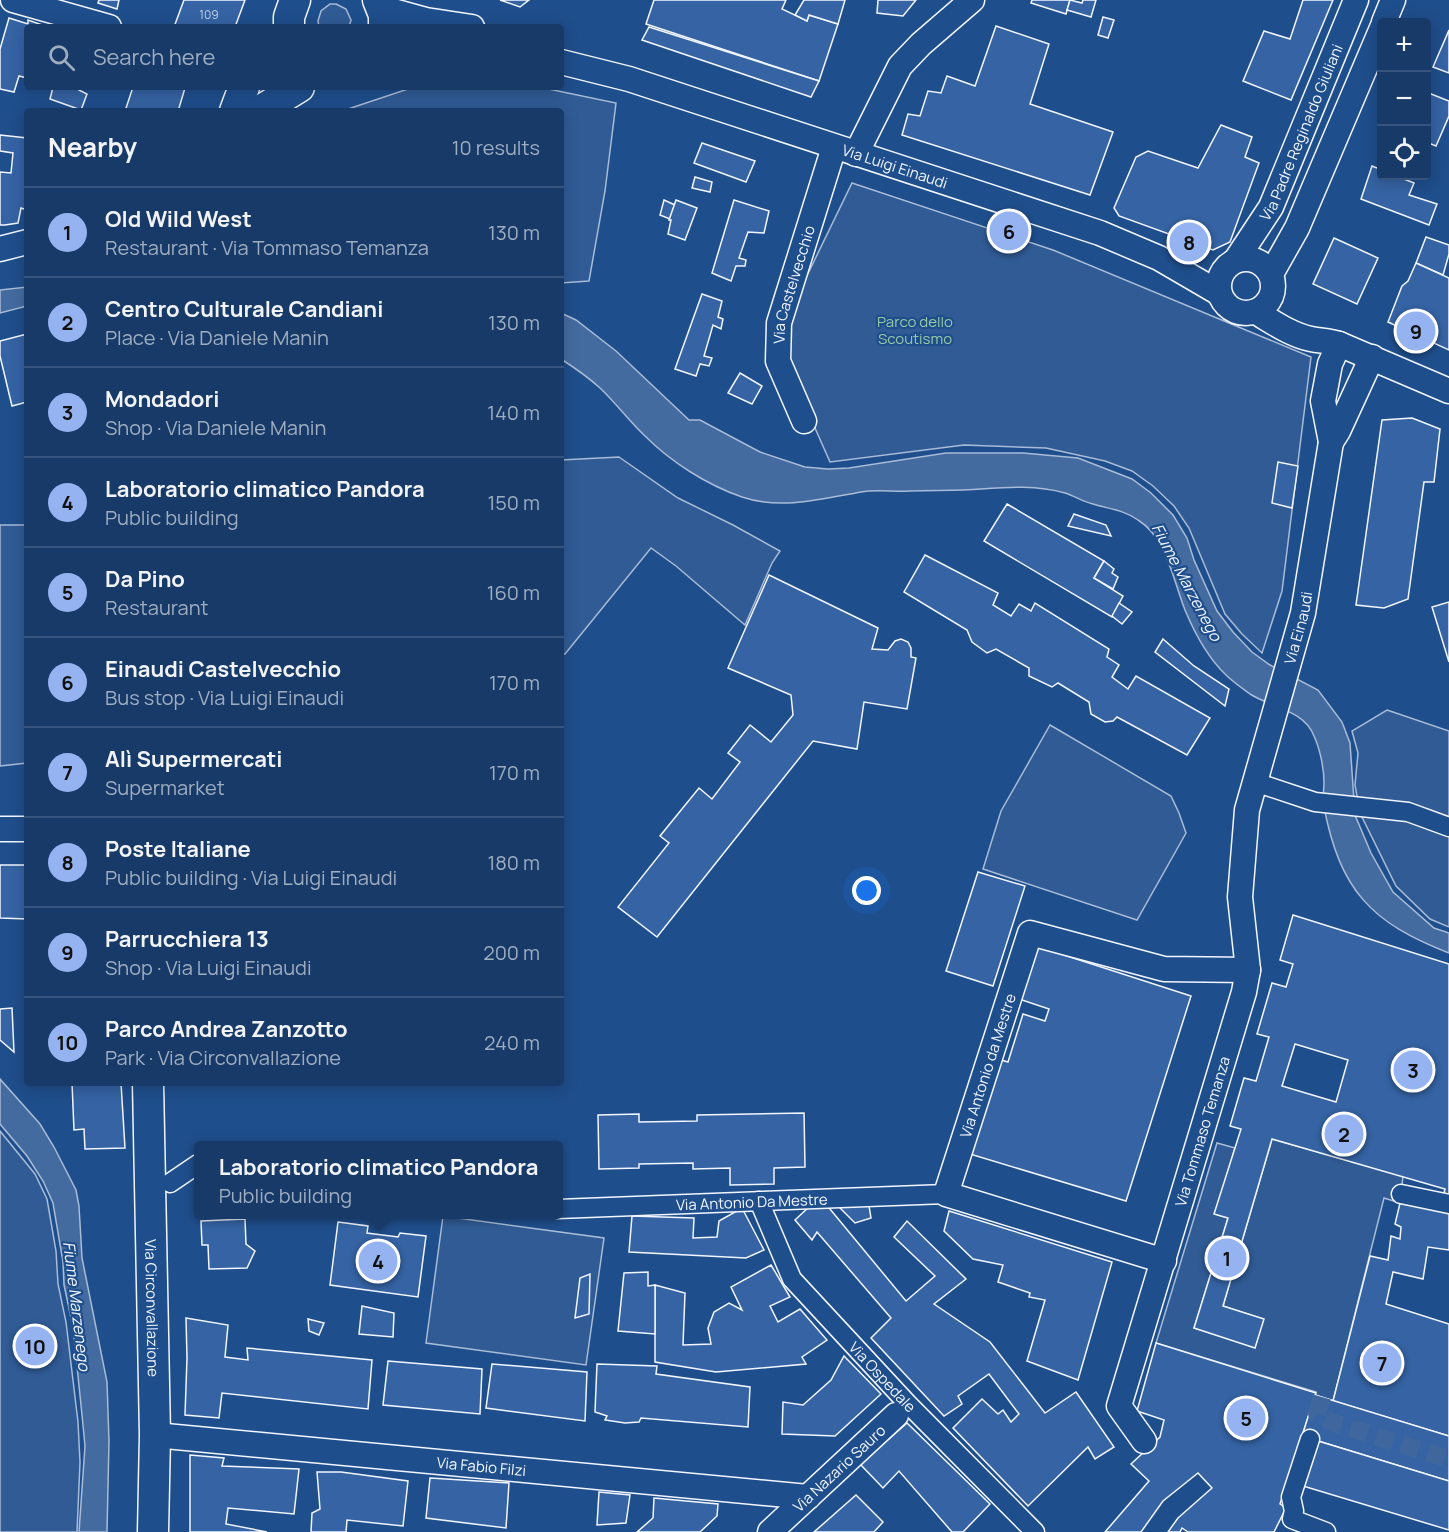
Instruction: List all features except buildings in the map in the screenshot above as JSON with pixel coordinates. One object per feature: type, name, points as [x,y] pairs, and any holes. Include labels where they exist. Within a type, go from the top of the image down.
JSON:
[{"type":"street","points":[[13,0],[99,24]]},
{"type":"street","points":[[289,24],[295,0]]},
{"type":"street","name":"Via Castelvecchio","points":[[804,421],[778,361],[779,323],[845,151],[900,66],[972,0]]},
{"type":"street","name":"Via Padre Reginaldo Giuliani","points":[[1236,260],[1271,207],[1356,0]]},
{"type":"street","points":[[1386,18],[1394,0]]},
{"type":"street","points":[[381,12],[452,24]]},
{"type":"street","points":[[1333,342],[1317,327],[1289,315],[1284,310],[1273,282],[1260,262],[1245,258],[1236,260],[1222,273],[1219,283],[1223,301],[1238,312],[1247,314],[1256,312],[1268,304],[1273,282],[1377,40]]},
{"type":"street","name":"Via Luigi Einaudi","points":[[564,63],[629,80],[1100,232],[1160,258],[1220,293]]},
{"type":"street","points":[[236,108],[243,90]]},
{"type":"street","points":[[265,108],[294,90]]},
{"type":"street","points":[[0,249],[24,243]]},
{"type":"street","points":[[1256,312],[1288,331],[1311,339],[1333,342],[1449,391]]},
{"type":"street","points":[[1330,442],[1323,401],[1333,342]]},
{"type":"street","points":[[1330,442],[1338,431],[1372,357]]},
{"type":"street","name":"Via Einaudi","points":[[1247,810],[1303,613],[1330,442]]},
{"type":"street","points":[[1255,782],[1315,802],[1408,812],[1449,827]]},
{"type":"street","name":"Via Tommaso Temanza","points":[[1144,1441],[1119,1406],[1244,992],[1248,970],[1240,897],[1247,810]]},
{"type":"street","points":[[0,829],[24,829]]},
{"type":"street","name":"Via Antonio da Mestre","points":[[946,1194],[1030,933],[1164,969],[1248,970]]},
{"type":"street","name":"Via Circonvallazione","points":[[148,1086],[155,1436],[153,1532]]},
{"type":"street","points":[[170,1183],[194,1167]]},
{"type":"street","points":[[946,1194],[1164,1261]]},
{"type":"street","name":"Via Antonio Da Mestre","points":[[563,1209],[946,1194]]},
{"type":"street","points":[[1401,1194],[1449,1204]]},
{"type":"street","name":"Via Ospedale","points":[[759,1201],[792,1279],[902,1409],[1035,1532]]},
{"type":"street","name":"Via Nazario Sauro","points":[[770,1532],[902,1409]]},
{"type":"street","name":"Via Fabio Filzi","points":[[155,1436],[808,1497]]},
{"type":"street","points":[[1310,1438],[1291,1497],[1294,1511],[1292,1519],[1326,1532]]},
{"type":"shaded area","points":[[330,4],[336,4],[346,9],[351,20],[350,24],[318,24],[321,11]]},
{"type":"shaded area","points":[[405,90],[553,90],[616,103],[605,191],[589,281],[564,283],[564,108],[351,108]]},
{"type":"shaded area","name":"Parco dello Scoutismo","points":[[852,183],[1053,250],[1311,357],[1282,591],[1262,653],[1225,614],[1189,528],[1174,506],[1153,486],[1132,471],[1105,461],[1046,448],[964,445],[830,462],[785,360],[784,323]]},
{"type":"shaded area","points":[[619,457],[678,498],[780,551],[772,563],[745,625],[676,566],[651,548],[564,654],[564,460]]},
{"type":"shaded area","points":[[0,525],[24,525],[24,763],[0,766]]},
{"type":"shaded area","points":[[1387,710],[1449,731],[1449,927],[1430,919],[1396,886],[1360,813],[1355,785],[1358,753],[1352,731]]},
{"type":"shaded area","points":[[1050,725],[1171,796],[1179,813],[1186,833],[1137,920],[983,869],[1001,811]]},
{"type":"shaded area","points":[[0,1131],[35,1174],[47,1199],[56,1251],[58,1284],[66,1322],[78,1422],[80,1462],[77,1532],[0,1532]]},
{"type":"shaded area","points":[[1272,1139],[1403,1176],[1400,1203],[1384,1198],[1333,1401],[1315,1395],[1316,1392],[1156,1343],[1217,1143],[1235,1148],[1215,1214],[1228,1218],[1194,1328],[1255,1347],[1263,1319],[1223,1306]]},
{"type":"shaded area","points":[[443,1219],[465,1219],[604,1238],[586,1365],[426,1343]]},
{"type":"water","points":[[24,287],[24,307],[0,313],[0,290]]},
{"type":"water","name":"Fiume Marzenego","points":[[564,314],[576,320],[616,351],[689,420],[700,420],[760,452],[805,467],[849,468],[946,453],[1023,453],[1078,458],[1132,479],[1151,493],[1173,515],[1187,538],[1194,560],[1217,611],[1233,632],[1252,652],[1270,665],[1318,690],[1342,722],[1350,743],[1355,815],[1371,853],[1393,892],[1434,928],[1449,933],[1449,953],[1422,942],[1379,916],[1350,882],[1339,861],[1331,836],[1323,804],[1324,777],[1321,759],[1309,727],[1295,715],[1250,694],[1229,678],[1213,661],[1189,619],[1162,548],[1156,537],[1138,520],[1122,512],[1089,503],[1065,493],[1034,488],[873,491],[801,502],[756,501],[729,492],[703,479],[666,455],[600,388],[564,361]]},
{"type":"water","name":"Fiume Marzenego","points":[[0,1079],[40,1124],[76,1190],[82,1258],[107,1382],[109,1441],[107,1532],[79,1532],[85,1446],[73,1327],[64,1285],[63,1262],[53,1203],[43,1181],[27,1156],[0,1124]]},
{"type":"tunnel","points":[[1322,1397],[1317,1414],[1331,1422],[1449,1459]]},
{"type":"place","name":"Einaudi Castelvecchio","points":[[1009,231]]},
{"type":"place","name":"Poste Italiane","points":[[1189,242]]},
{"type":"place","name":"Parrucchiera 13","points":[[1416,331]]},
{"type":"place","name":"Mondadori","points":[[1413,1070]]},
{"type":"place","name":"Centro Culturale Candiani","points":[[1344,1134]]},
{"type":"place","name":"Old Wild West","points":[[1227,1258]]},
{"type":"place","name":"Laboratorio climatico Pandora","points":[[378,1261]]},
{"type":"place","name":"Parco Andrea Zanzotto","points":[[35,1346]]},
{"type":"place","name":"Alì Supermercati","points":[[1382,1363]]},
{"type":"place","name":"Da Pino","points":[[1246,1418]]}]
